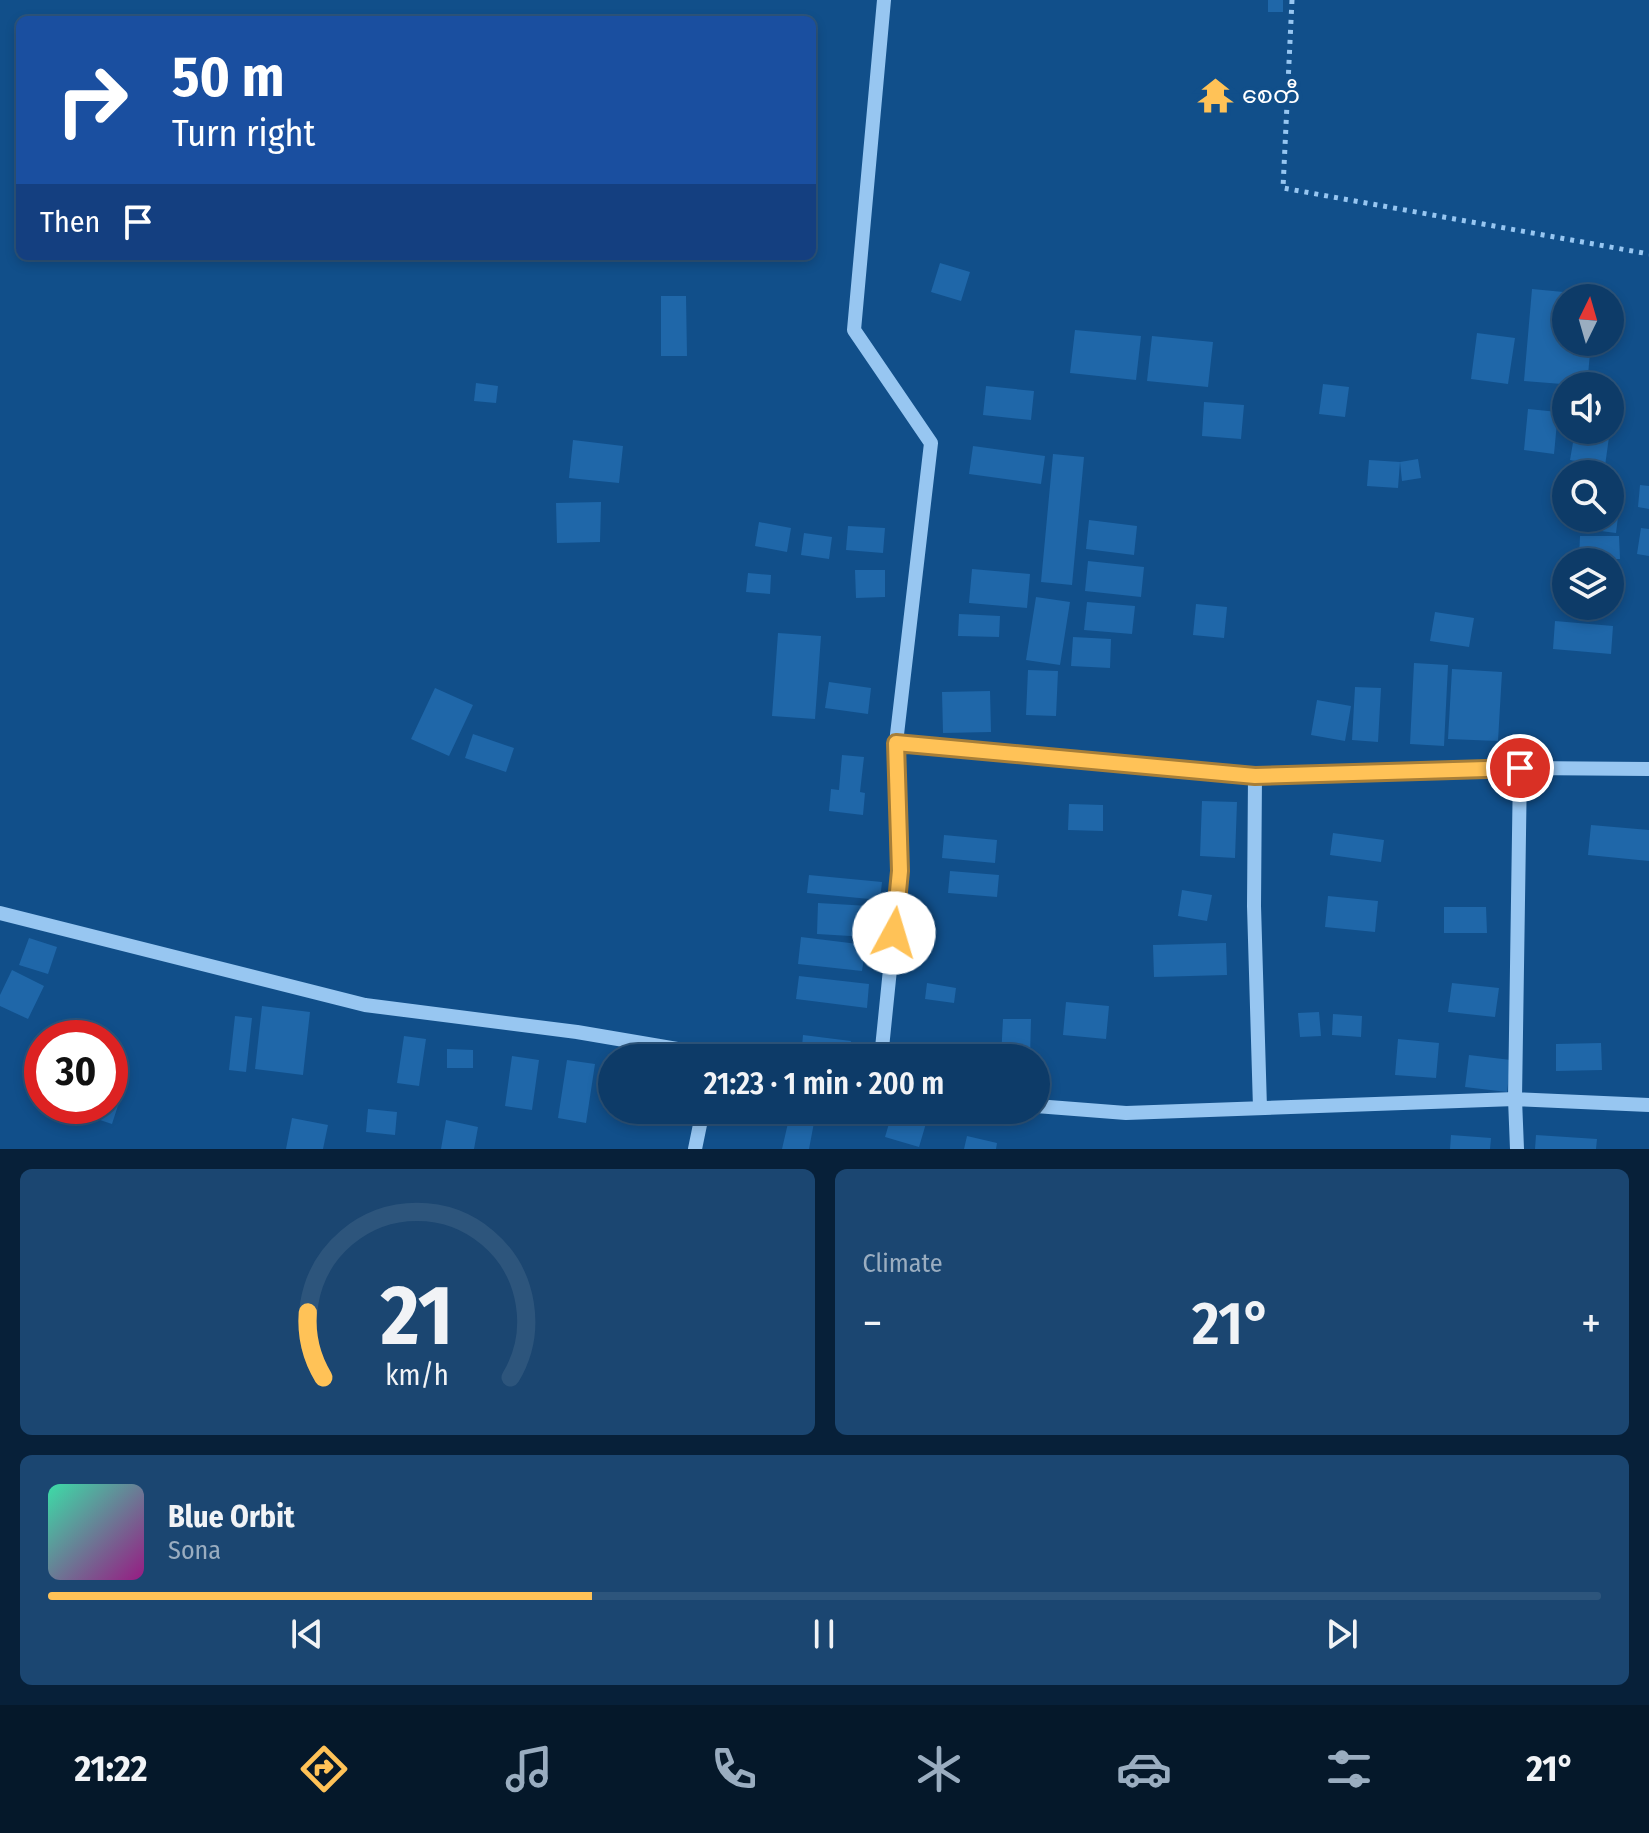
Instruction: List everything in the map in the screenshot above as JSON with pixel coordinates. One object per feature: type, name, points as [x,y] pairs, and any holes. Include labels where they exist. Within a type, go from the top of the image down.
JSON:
[{"type":"street","points":[[882,1044],[900,871],[896,743],[931,443],[854,330],[884,0]]},
{"type":"street","points":[[896,743],[1255,776],[1520,768],[1649,769]]},
{"type":"street","points":[[1517,1149],[1520,768]]},
{"type":"street","points":[[1255,776],[1254,906],[1260,1108]]},
{"type":"street","points":[[0,913],[365,1005],[577,1032],[646,1044]]},
{"type":"street","points":[[1050,1107],[1126,1113],[1515,1099],[1649,1105]]},
{"type":"street","points":[[695,1149],[700,1124]]},
{"type":"path","points":[[1292,0],[1283,188],[1649,254]]},
{"type":"building","points":[[1268,0],[1283,0],[1283,12],[1268,12]]},
{"type":"building","points":[[940,263],[970,272],[961,301],[931,292]]},
{"type":"building","points":[[1532,289],[1552,291],[1552,356],[1590,356],[1588,372],[1552,372],[1552,383],[1524,381]]},
{"type":"building","points":[[661,296],[686,296],[687,356],[661,356]]},
{"type":"building","points":[[1075,330],[1141,336],[1136,380],[1070,373]]},
{"type":"building","points":[[1477,333],[1515,338],[1508,384],[1471,379]]},
{"type":"building","points":[[1152,336],[1213,342],[1208,387],[1147,381]]},
{"type":"building","points":[[476,383],[498,386],[496,403],[474,401]]},
{"type":"building","points":[[1323,384],[1349,387],[1345,417],[1319,414]]},
{"type":"building","points":[[986,386],[1034,391],[1031,420],[983,415]]},
{"type":"building","points":[[1204,402],[1244,405],[1241,439],[1202,436]]},
{"type":"building","points":[[1528,409],[1552,411],[1554,454],[1524,450]]},
{"type":"building","points":[[573,440],[623,446],[619,483],[569,478]]},
{"type":"building","points":[[1573,444],[1608,444],[1606,460],[1570,460]]},
{"type":"building","points":[[973,446],[1045,456],[1041,484],[969,474]]},
{"type":"building","points":[[1053,454],[1084,457],[1072,585],[1041,582]]},
{"type":"building","points":[[1418,459],[1421,478],[1402,481],[1400,462]]},
{"type":"building","points":[[1369,460],[1400,462],[1398,488],[1367,486]]},
{"type":"building","points":[[1640,485],[1649,486],[1649,509],[1638,507]]},
{"type":"building","points":[[601,502],[600,542],[557,543],[556,503]]},
{"type":"building","points":[[1089,520],[1137,526],[1134,555],[1086,549]]},
{"type":"building","points":[[759,522],[791,528],[787,552],[755,546]]},
{"type":"building","points":[[848,526],[885,528],[883,553],[846,550]]},
{"type":"building","points":[[1641,528],[1649,529],[1649,556],[1637,554]]},
{"type":"building","points":[[804,533],[832,537],[829,559],[801,555]]},
{"type":"building","points":[[1580,536],[1619,536],[1620,548],[1579,548]]},
{"type":"building","points":[[1088,561],[1144,567],[1141,597],[1085,591]]},
{"type":"building","points":[[972,569],[1030,574],[1027,608],[969,603]]},
{"type":"building","points":[[855,570],[885,570],[885,597],[856,598]]},
{"type":"building","points":[[748,573],[771,575],[770,594],[746,592]]},
{"type":"building","points":[[1036,597],[1070,602],[1060,665],[1026,660]]},
{"type":"building","points":[[1087,602],[1135,606],[1132,634],[1084,630]]},
{"type":"building","points":[[1196,604],[1227,607],[1224,638],[1193,635]]},
{"type":"building","points":[[1435,612],[1474,618],[1469,647],[1430,641]]},
{"type":"building","points":[[959,614],[1000,616],[999,637],[958,636]]},
{"type":"building","points":[[1555,621],[1613,626],[1611,654],[1553,649]]},
{"type":"building","points":[[778,633],[821,636],[815,719],[772,716]]},
{"type":"building","points":[[1073,637],[1111,639],[1110,668],[1071,666]]},
{"type":"building","points":[[1414,663],[1448,665],[1444,746],[1410,744]]},
{"type":"building","points":[[1452,669],[1502,672],[1498,741],[1448,739]]},
{"type":"building","points":[[1028,670],[1058,671],[1056,716],[1026,715]]},
{"type":"building","points":[[829,682],[871,688],[868,714],[825,708]]},
{"type":"building","points":[[1355,687],[1381,688],[1378,742],[1352,740]]},
{"type":"building","points":[[435,688],[473,705],[449,756],[411,739]]},
{"type":"building","points":[[990,691],[991,732],[943,733],[942,692]]},
{"type":"building","points":[[1317,700],[1351,706],[1345,741],[1311,735]]},
{"type":"building","points":[[473,734],[514,748],[506,772],[465,758]]},
{"type":"building","points":[[842,755],[864,757],[860,792],[865,793],[863,815],[829,811],[831,789],[839,790]]},
{"type":"building","points":[[1202,801],[1237,802],[1235,858],[1200,856]]},
{"type":"building","points":[[1069,804],[1103,805],[1103,831],[1068,830]]},
{"type":"building","points":[[1591,825],[1649,830],[1649,861],[1588,855]]},
{"type":"building","points":[[1333,833],[1384,840],[1381,862],[1330,855]]},
{"type":"building","points":[[944,835],[997,840],[995,863],[942,858]]},
{"type":"building","points":[[950,871],[999,875],[997,897],[948,893]]},
{"type":"building","points":[[809,875],[882,882],[880,900],[807,893]]},
{"type":"building","points":[[1182,890],[1212,895],[1207,921],[1178,916]]},
{"type":"building","points":[[1328,896],[1378,901],[1375,932],[1325,927]]},
{"type":"building","points":[[818,903],[886,907],[884,938],[817,934]]},
{"type":"building","points":[[1444,907],[1486,907],[1487,933],[1444,933]]},
{"type":"building","points":[[801,937],[866,945],[862,971],[798,964]]},
{"type":"building","points":[[29,938],[57,947],[48,974],[19,965]]},
{"type":"building","points":[[1226,943],[1227,975],[1154,977],[1153,945]]},
{"type":"building","points":[[12,970],[44,986],[28,1019],[0,1006],[0,995]]},
{"type":"building","points":[[799,976],[869,984],[867,1008],[796,999]]},
{"type":"building","points":[[927,983],[956,988],[954,1003],[925,999]]},
{"type":"building","points":[[1452,983],[1499,988],[1495,1017],[1448,1012]]},
{"type":"building","points":[[1066,1002],[1109,1006],[1106,1039],[1063,1035]]},
{"type":"building","points":[[262,1006],[310,1012],[303,1075],[255,1069]]},
{"type":"building","points":[[1319,1012],[1321,1036],[1300,1037],[1298,1013]]},
{"type":"building","points":[[1333,1014],[1362,1016],[1361,1037],[1332,1035]]},
{"type":"building","points":[[235,1016],[252,1018],[246,1072],[229,1070]]},
{"type":"building","points":[[1003,1019],[1031,1019],[1030,1044],[1002,1044]]},
{"type":"building","points":[[803,1035],[851,1041],[851,1044],[802,1044]]},
{"type":"building","points":[[404,1036],[426,1039],[419,1086],[397,1083]]},
{"type":"building","points":[[1398,1039],[1439,1043],[1436,1078],[1395,1075]]},
{"type":"building","points":[[1601,1043],[1602,1070],[1556,1071],[1556,1044]]},
{"type":"building","points":[[447,1049],[473,1050],[473,1068],[447,1068]]},
{"type":"building","points":[[1469,1055],[1511,1060],[1507,1092],[1465,1087]]},
{"type":"building","points":[[512,1056],[539,1060],[532,1110],[505,1106]]},
{"type":"building","points":[[567,1060],[595,1064],[586,1123],[558,1118]]},
{"type":"building","points":[[368,1109],[397,1112],[395,1135],[366,1132]]},
{"type":"building","points":[[292,1118],[328,1125],[323,1149],[286,1149]]},
{"type":"building","points":[[446,1120],[478,1127],[474,1149],[441,1149]]},
{"type":"building","points":[[788,1124],[814,1124],[809,1149],[782,1149]]},
{"type":"building","points":[[889,1124],[926,1124],[919,1147],[885,1137]]},
{"type":"building","points":[[1451,1135],[1491,1138],[1490,1149],[1450,1149]]},
{"type":"building","points":[[1536,1135],[1597,1139],[1596,1149],[1535,1149]]},
{"type":"building","points":[[967,1136],[997,1143],[996,1149],[964,1149]]},
{"type":"place","name":"စေတီ","points":[[1216,95]]},
{"type":"route","points":[[894,933],[900,871],[896,743],[1255,776],[1520,768]]}]
